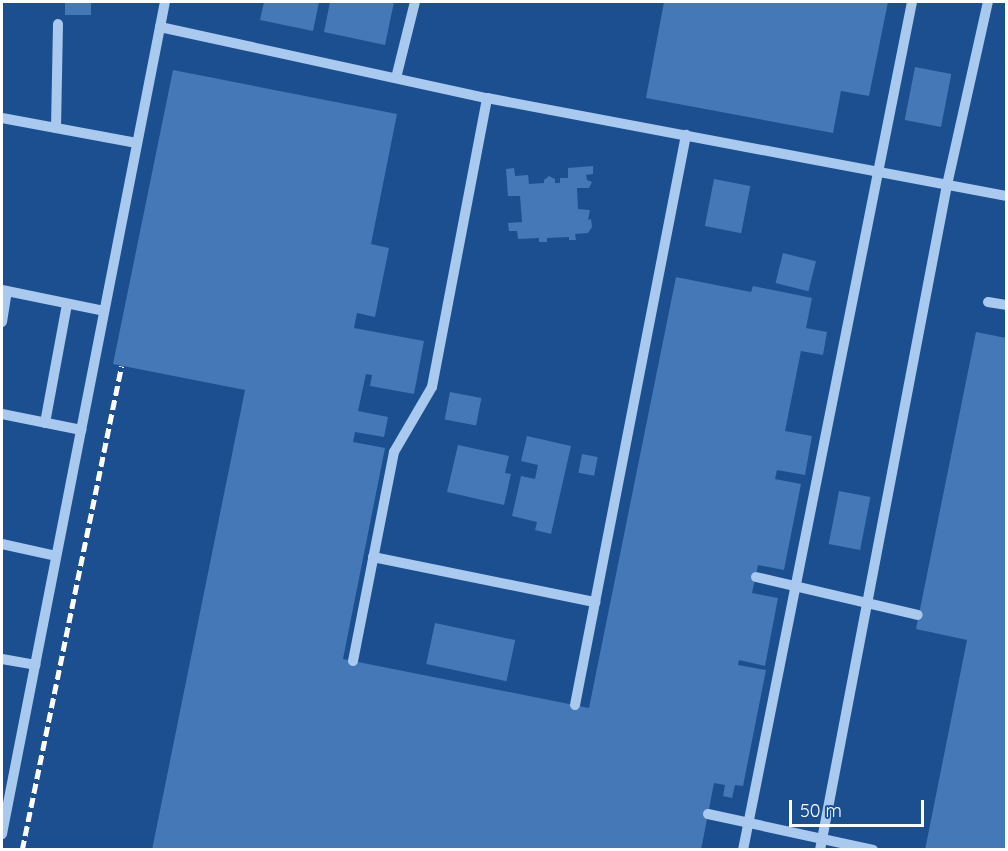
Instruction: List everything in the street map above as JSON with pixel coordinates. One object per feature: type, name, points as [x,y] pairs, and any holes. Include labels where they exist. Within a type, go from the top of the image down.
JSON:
[{"type":"lane","points":[[2,832],[165,2]]},
{"type":"lane","points":[[396,78],[415,2]]},
{"type":"lane","points":[[743,849],[912,2]]},
{"type":"lane","points":[[821,844],[869,603],[947,185],[988,2]]},
{"type":"lane","points":[[56,128],[58,24]]},
{"type":"lane","points":[[160,27],[488,98],[1006,196]]},
{"type":"lane","points":[[353,661],[394,452],[432,387],[488,98]]},
{"type":"lane","points":[[2,118],[137,143]]},
{"type":"lane","points":[[575,705],[686,135]]},
{"type":"lane","points":[[2,322],[4,291],[104,311]]},
{"type":"lane","points":[[988,302],[1006,306]]},
{"type":"lane","points":[[45,423],[67,304]]},
{"type":"lane","points":[[2,414],[81,430]]},
{"type":"lane","points":[[2,544],[56,556]]},
{"type":"lane","points":[[373,557],[595,602]]},
{"type":"lane","points":[[756,577],[918,615]]},
{"type":"lane","points":[[2,659],[35,665]]},
{"type":"lane","points":[[708,814],[821,844],[873,849]]},
{"type":"building","points":[[65,2],[91,2],[91,15],[65,15]]},
{"type":"building","points":[[264,2],[319,2],[313,31],[260,20]]},
{"type":"building","points":[[330,2],[394,2],[385,45],[324,32]]},
{"type":"building","points":[[664,2],[888,2],[869,96],[841,91],[833,133],[646,98]]},
{"type":"building","points":[[915,67],[951,74],[941,127],[905,120]]},
{"type":"building","points":[[173,70],[397,114],[371,244],[389,248],[375,317],[357,313],[354,328],[424,341],[414,394],[370,386],[372,375],[366,374],[358,411],[388,417],[384,437],[355,432],[353,442],[385,448],[343,659],[589,708],[676,277],[751,292],[753,286],[812,298],[806,328],[827,332],[823,355],[801,351],[785,431],[812,436],[805,475],[777,470],[775,479],[801,484],[784,570],[758,565],[752,593],[778,598],[765,666],[739,660],[738,665],[766,670],[743,786],[735,785],[732,798],[723,796],[725,785],[714,783],[701,850],[152,850],[245,390],[113,364]]},
{"type":"building","points":[[593,166],[593,174],[586,175],[587,180],[592,182],[589,188],[577,188],[578,209],[590,210],[588,220],[591,219],[592,227],[588,233],[575,234],[576,240],[569,240],[569,237],[547,238],[547,242],[539,242],[539,238],[518,239],[517,231],[509,231],[508,223],[522,222],[520,196],[508,196],[506,169],[514,168],[515,176],[528,175],[529,184],[544,183],[549,176],[555,179],[555,183],[560,183],[560,178],[568,178],[568,168]]},
{"type":"building","points":[[714,179],[750,186],[741,233],[705,226]]},
{"type":"building","points":[[783,253],[816,261],[808,291],[776,283]]},
{"type":"building","points":[[976,332],[1006,338],[1006,850],[925,850],[967,640],[916,629]]},
{"type":"building","points":[[450,392],[481,398],[476,426],[445,419]]},
{"type":"building","points":[[527,436],[571,446],[551,534],[535,530],[537,522],[512,516],[521,476],[535,479],[538,465],[521,461]]},
{"type":"building","points":[[458,445],[509,456],[505,473],[511,474],[504,505],[447,492]]},
{"type":"building","points":[[582,454],[598,457],[594,476],[578,473]]},
{"type":"building","points":[[839,491],[870,497],[860,550],[829,544]]},
{"type":"building","points":[[435,623],[515,640],[506,681],[426,664]]},
{"type":"railway","points":[[22,850],[121,366]]}]
